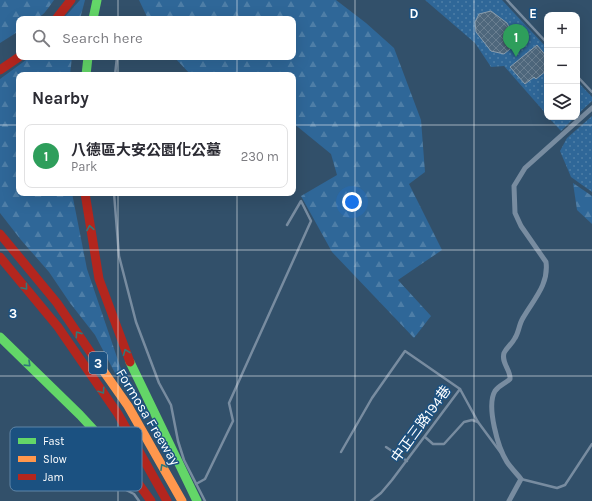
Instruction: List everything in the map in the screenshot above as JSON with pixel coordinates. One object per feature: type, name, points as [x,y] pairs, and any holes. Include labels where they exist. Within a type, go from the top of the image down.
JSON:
[{"type":"highway","points":[[58,16],[71,0]]},
{"type":"highway","points":[[94,16],[97,0]]},
{"type":"highway","points":[[0,70],[16,59]]},
{"type":"highway","points":[[86,72],[88,60]]},
{"type":"highway","points":[[85,196],[99,279],[126,354],[199,498]]},
{"type":"highway","name":"Formosa Freeway","points":[[0,234],[57,303],[123,399],[139,427]]},
{"type":"highway","name":"Formosa Freeway","points":[[0,257],[58,327],[125,427]]},
{"type":"highway","points":[[0,337],[92,427]]},
{"type":"highway","name":"Formosa Freeway","points":[[142,432],[182,501]]},
{"type":"highway","name":"Formosa Freeway","points":[[142,457],[167,501]]},
{"type":"highway","points":[[142,488],[151,501]]},
{"type":"street","points":[[509,501],[521,479],[507,462],[493,425],[491,407],[492,397],[501,385],[510,379],[510,375],[505,364],[504,354],[506,348],[515,339],[522,319],[538,296],[545,280],[547,269],[546,262],[521,226],[515,213],[514,186],[525,168],[592,108]]},
{"type":"lane","points":[[507,0],[544,40]]},
{"type":"lane","points":[[115,72],[117,60]]},
{"type":"lane","points":[[580,79],[592,92]]},
{"type":"lane","points":[[114,196],[119,256],[136,322],[159,383],[172,405],[178,441],[184,460],[196,484],[199,498],[205,501]]},
{"type":"lane","points":[[196,484],[205,479],[233,421],[229,403],[311,221],[301,201],[287,225]]},
{"type":"lane","name":"中正三路194巷","points":[[342,452],[372,398],[405,351],[460,389],[407,461],[381,493],[371,501]]},
{"type":"lane","points":[[460,389],[478,422],[507,462]]},
{"type":"lane","points":[[425,437],[433,444],[444,444],[464,422],[472,420],[478,422]]},
{"type":"lane","points":[[521,479],[558,488],[565,485],[592,444]]},
{"type":"lane","points":[[386,447],[407,461]]},
{"type":"lane","points":[[128,491],[134,494],[139,501]]},
{"type":"green space","points":[[0,0],[54,0],[46,11],[40,16],[16,16],[16,33],[0,43]]},
{"type":"green space","points":[[80,0],[85,0],[81,16],[66,16]]},
{"type":"green space","points":[[139,0],[336,0],[366,23],[394,48],[421,120],[425,172],[409,184],[442,250],[398,280],[431,316],[414,338],[332,252],[301,196],[337,175],[331,154],[296,125],[296,72],[188,72],[177,60],[296,60],[296,16],[147,16]]},
{"type":"green space","points":[[425,0],[502,0],[544,45],[544,112],[504,66],[491,67],[475,43]]},
{"type":"green space","points":[[26,60],[72,60],[70,72],[16,72],[16,196],[73,196],[87,269],[124,378],[116,375],[95,335],[70,303],[49,272],[0,213],[0,79]]},
{"type":"green space","points":[[580,84],[592,97],[592,101],[580,112]]},
{"type":"green space","points":[[592,116],[592,192],[571,177],[560,151],[567,138]]},
{"type":"green space","points":[[551,120],[572,120],[561,131]]},
{"type":"green space","points":[[573,183],[592,196],[592,224],[577,210]]},
{"type":"building","points":[[491,11],[507,23],[514,37],[510,49],[504,54],[491,51],[476,32],[475,22],[479,14]]},
{"type":"building","points":[[537,45],[544,53],[544,73],[536,79],[534,77],[525,84],[510,67]]},
{"type":"traffic: fast","points":[[94,16],[97,0]]},
{"type":"traffic: fast","points":[[86,72],[88,60]]},
{"type":"traffic: fast","points":[[0,337],[91,427]]},
{"type":"traffic: fast","points":[[130,362],[197,501]]},
{"type":"traffic: slow","points":[[95,359],[128,406],[140,427]]},
{"type":"traffic: slow","points":[[142,431],[182,501]]},
{"type":"traffic: jam","points":[[58,16],[71,0]]},
{"type":"traffic: jam","points":[[0,70],[16,59]]},
{"type":"traffic: jam","points":[[85,196],[99,279],[130,362]]},
{"type":"traffic: jam","points":[[0,234],[57,303],[95,359]]},
{"type":"traffic: jam","points":[[0,257],[58,327],[125,427]]},
{"type":"traffic: jam","points":[[142,457],[167,501]]},
{"type":"traffic: jam","points":[[142,489],[151,501]]},
{"type":"place","name":"八德區大安公園化公墓","points":[[516,57]]}]
